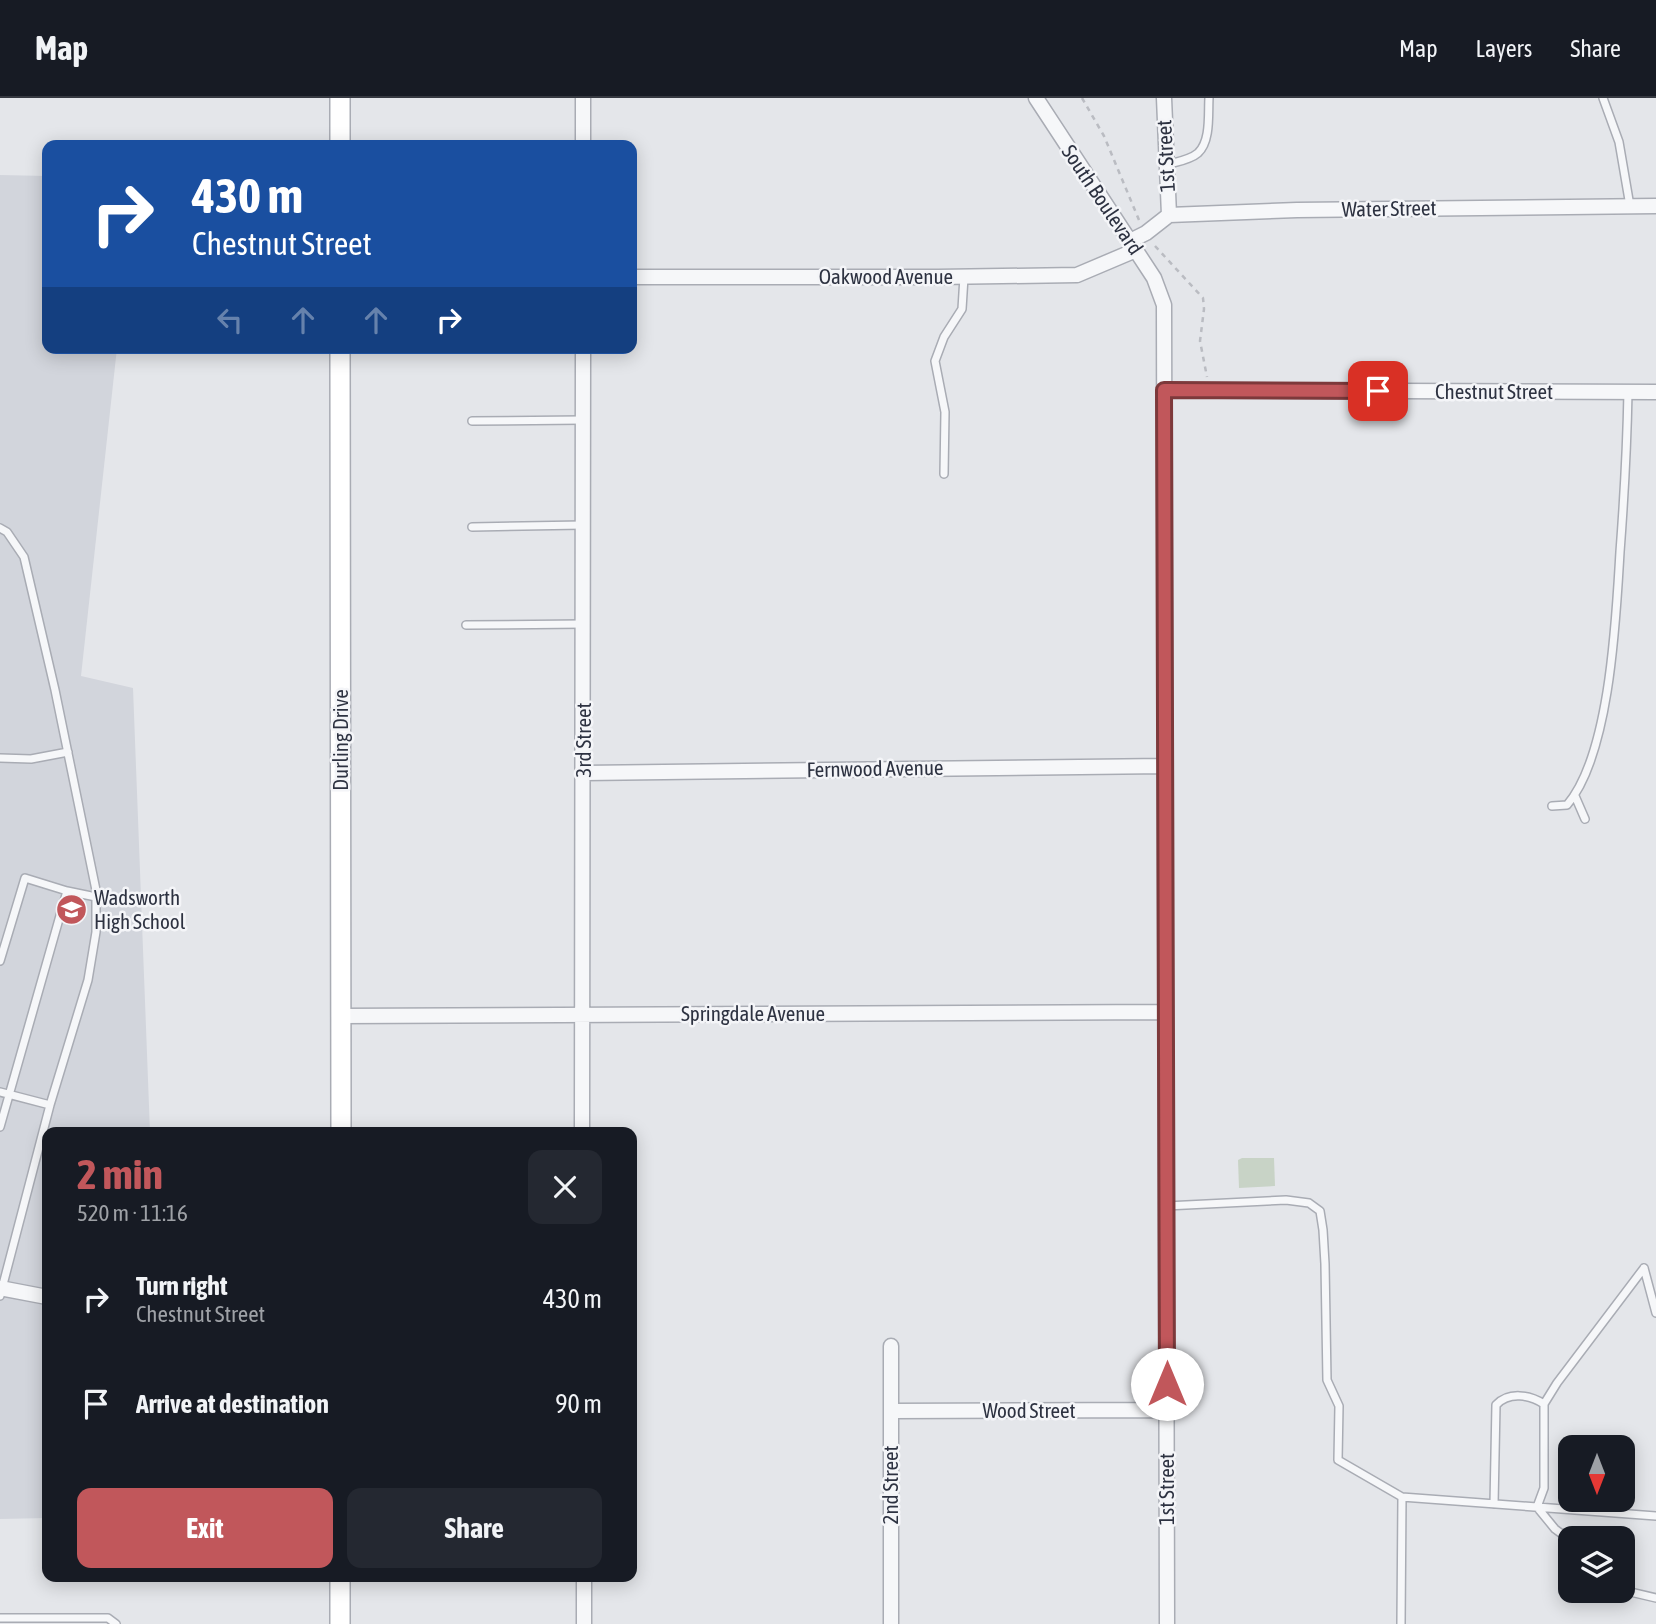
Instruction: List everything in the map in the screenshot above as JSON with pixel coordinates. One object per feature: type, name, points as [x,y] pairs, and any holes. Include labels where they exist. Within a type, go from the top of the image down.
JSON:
[{"type":"street","points":[[340,98],[340,140]]},
{"type":"street","points":[[583,98],[583,140]]},
{"type":"street","name":"South Boulevard","points":[[1035,98],[1154,278],[1164,305]]},
{"type":"street","name":"1st Street","points":[[1164,98],[1169,215]]},
{"type":"street","name":"Water Street","points":[[1169,215],[1297,209],[1656,206]]},
{"type":"street","points":[[1133,246],[1169,215]]},
{"type":"street","name":"Oakwood Avenue","points":[[637,276],[1077,275],[1133,246]]},
{"type":"street","name":"1st Street","points":[[1164,305],[1167,1624]]},
{"type":"street","name":"Durling Drive","points":[[340,354],[341,1127]]},
{"type":"street","name":"3rd Street","points":[[582,1127],[583,354]]},
{"type":"street","name":"Chestnut Street","points":[[1164,390],[1656,392]]},
{"type":"street","name":"Fernwood Avenue","points":[[584,772],[1165,766]]},
{"type":"street","name":"Springdale Avenue","points":[[341,1016],[1165,1012]]},
{"type":"street","points":[[1,1291],[42,1296]]},
{"type":"street","name":"2nd Street","points":[[891,1346],[891,1624]]},
{"type":"street","name":"Wood Street","points":[[891,1412],[1167,1410]]},
{"type":"street","points":[[340,1582],[340,1624]]},
{"type":"street","points":[[584,1582],[584,1624]]},
{"type":"lane","points":[[1165,165],[1199,153],[1207,128],[1209,98]]},
{"type":"lane","points":[[1604,98],[1619,142],[1630,206]]},
{"type":"lane","points":[[944,474],[945,412],[934,361],[944,337],[962,309],[964,277]]},
{"type":"lane","points":[[1552,806],[1567,805],[1580,790],[1604,709],[1616,617],[1628,450],[1628,392]]},
{"type":"lane","points":[[472,421],[583,420]]},
{"type":"lane","points":[[472,527],[583,526]]},
{"type":"lane","points":[[0,528],[24,557],[68,752],[96,897],[96,932],[88,980],[44,1127]]},
{"type":"lane","points":[[466,625],[584,625]]},
{"type":"lane","points":[[0,758],[31,759],[68,752]]},
{"type":"lane","points":[[1575,796],[1584,819]]},
{"type":"lane","points":[[0,961],[25,878],[96,897]]},
{"type":"lane","points":[[0,1127],[67,891]]},
{"type":"lane","points":[[0,1092],[50,1105]]},
{"type":"lane","points":[[1,1291],[42,1135]]},
{"type":"lane","points":[[1166,1206],[1286,1200],[1308,1203],[1320,1211],[1324,1241],[1328,1380],[1339,1406],[1338,1460],[1402,1497],[1656,1516]]},
{"type":"lane","points":[[1537,1507],[1544,1488],[1544,1404],[1644,1268],[1656,1313]]},
{"type":"lane","points":[[1494,1504],[1496,1405],[1509,1397],[1523,1396],[1544,1404]]},
{"type":"lane","points":[[1401,1624],[1402,1497]]},
{"type":"lane","points":[[1537,1507],[1558,1531]]},
{"type":"lane","points":[[1635,1593],[1656,1598]]},
{"type":"lane","points":[[0,1618],[108,1618],[116,1624]]},
{"type":"path","points":[[1082,98],[1104,136],[1127,195],[1146,233],[1164,257],[1203,298],[1200,348],[1212,390]]},
{"type":"shaded area","name":"Wadsworth High School","points":[[0,175],[42,176],[42,354],[116,354],[81,676],[133,688],[150,1127],[42,1127],[42,1518],[0,1519]]},
{"type":"shaded area","points":[[1274,1158],[1275,1186],[1239,1188],[1238,1160]]},
{"type":"place","name":"Wadsworth High School","points":[[71,910]]},
{"type":"route","points":[[1167,1384],[1164,390],[1378,391]]}]
